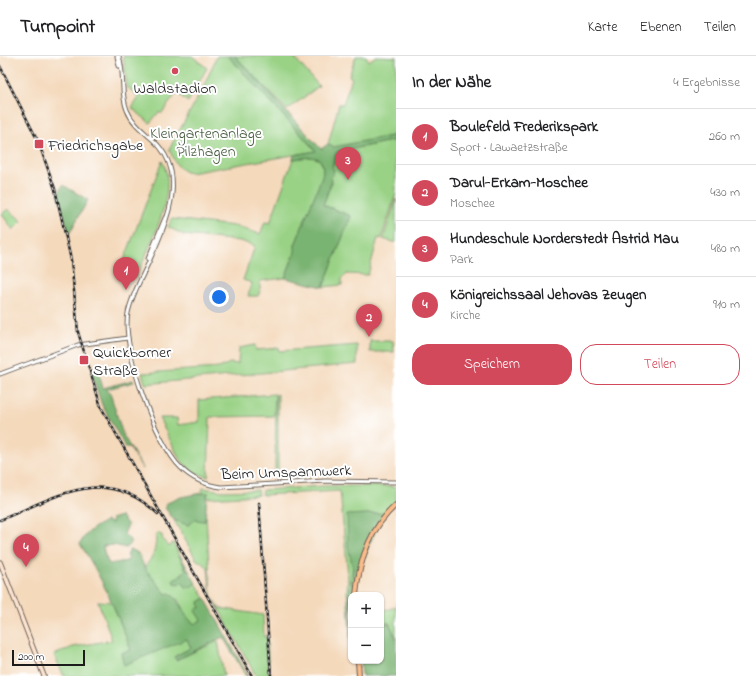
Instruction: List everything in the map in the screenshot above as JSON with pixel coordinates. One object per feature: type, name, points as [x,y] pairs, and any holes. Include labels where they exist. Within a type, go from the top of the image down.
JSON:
[{"type":"main road","points":[[356,592],[360,566],[368,544],[396,501]]},
{"type":"main road","points":[[391,509],[396,505]]},
{"type":"main road","points":[[0,562],[44,676]]},
{"type":"main road","points":[[358,664],[359,676]]},
{"type":"street","name":"Beim Umspannwerk","points":[[118,56],[123,99],[128,114],[135,124],[162,149],[170,164],[174,187],[169,210],[129,308],[127,327],[128,338],[142,393],[159,433],[177,464],[195,479],[210,485],[227,487],[325,481],[395,483]]},
{"type":"street","points":[[0,374],[79,344],[128,338]]},
{"type":"green space","points":[[123,56],[192,56],[207,68],[188,102],[177,93],[161,114],[159,112],[150,123],[132,108],[139,97],[127,87]]},
{"type":"green space","name":"Kleingartenanlage Pilzhagen","points":[[217,56],[228,56],[316,151],[190,173],[182,170],[174,160],[169,149],[202,90]]},
{"type":"green space","points":[[228,56],[235,56],[321,149],[328,144],[333,147],[396,135],[396,140],[337,152],[332,167],[334,170],[331,178],[332,181],[323,205],[351,216],[323,287],[285,278],[295,252],[295,245],[322,177],[322,163],[320,160],[311,157],[293,159],[294,155],[316,151]]},
{"type":"green space","points":[[235,56],[293,56],[319,86],[287,110]]},
{"type":"green space","points":[[356,56],[366,56],[369,61],[376,56],[396,57],[396,135],[333,148],[328,144],[339,104],[343,104],[352,78],[349,76]]},
{"type":"green space","points":[[396,140],[396,194],[381,239],[378,238],[368,275],[347,274],[342,279],[342,285],[323,287],[351,216],[323,205],[332,181],[331,178],[334,170],[332,167],[337,152]]},
{"type":"green space","points":[[312,157],[321,162],[323,173],[295,245],[297,253],[293,257],[285,278],[260,281],[260,292],[258,296],[248,296],[252,283],[243,280],[255,246],[240,241],[184,235],[168,227],[172,219],[235,226],[260,234],[265,222],[270,223],[293,159]]},
{"type":"green space","points":[[162,161],[167,173],[165,203],[154,235],[136,278],[120,271]]},
{"type":"green space","points":[[63,185],[88,200],[69,234],[58,194]]},
{"type":"green space","points":[[396,199],[396,243],[383,239]]},
{"type":"green space","points":[[8,209],[22,221],[13,230],[2,214]]},
{"type":"green space","points":[[370,341],[393,341],[394,352],[370,352]]},
{"type":"green space","points":[[255,345],[256,350],[279,348],[279,351],[357,345],[357,364],[145,384],[142,373],[219,368],[230,363],[238,364],[239,348]]},
{"type":"green space","points":[[98,371],[103,388],[133,380],[134,382],[107,389],[111,396],[123,435],[143,469],[129,447],[125,447],[102,405],[91,372]]},
{"type":"green space","points":[[275,394],[274,416],[210,417],[208,477],[193,472],[180,460],[159,418],[177,418],[178,425],[199,422],[199,400]]},
{"type":"green space","points":[[278,394],[278,472],[275,472],[276,395]]},
{"type":"green space","points":[[324,486],[389,486],[396,488],[396,500],[384,515],[383,513],[353,564],[349,592],[348,592],[348,606],[347,591],[348,576],[340,491],[262,495],[263,490]]},
{"type":"green space","points":[[203,488],[223,491],[258,490],[259,495],[207,498],[208,493],[201,493]]},
{"type":"green space","points":[[209,493],[207,495],[205,521],[195,520],[188,525],[174,520],[165,508],[167,507],[165,504],[181,497]]},
{"type":"green space","points":[[383,513],[384,515],[382,516],[359,568],[355,592],[349,592],[353,569],[348,546],[347,515]]},
{"type":"green space","points":[[121,516],[128,525],[124,534],[130,540],[131,544],[126,548],[114,545],[103,546],[105,556],[109,564],[127,561],[129,558],[127,556],[130,549],[138,553],[146,570],[166,594],[170,593],[178,601],[187,617],[195,624],[201,620],[195,611],[196,608],[200,608],[199,602],[205,598],[248,676],[246,676],[223,637],[176,660],[174,657],[191,648],[187,639],[124,665],[121,653],[131,650],[108,596],[95,569],[80,544],[85,536],[95,527],[107,521],[111,523],[113,522],[111,519]]},
{"type":"green space","points":[[206,516],[211,594],[208,569],[196,559],[174,520],[188,525],[195,520],[205,521]]},
{"type":"green space","points":[[156,533],[162,535],[163,540],[168,546],[171,546],[173,542],[186,570],[180,575],[180,582],[182,582],[186,587],[191,587],[196,583],[205,598],[200,602],[201,620],[195,624],[187,619],[179,600],[166,594],[146,570],[146,565],[149,562],[154,550]]},
{"type":"green space","points":[[177,550],[196,583],[191,587],[186,587],[182,582],[179,584],[174,583],[173,580],[178,578],[186,570]]},
{"type":"green space","points":[[214,600],[219,608],[263,615],[264,637],[267,637],[269,676],[256,676]]},
{"type":"green space","points":[[98,601],[111,602],[113,604],[131,650],[187,639],[191,648],[175,656],[176,660],[218,641],[224,676],[64,676],[54,655],[73,647],[112,640]]},
{"type":"green space","points":[[396,606],[396,638],[389,623],[384,624],[384,610]]},
{"type":"green space","points":[[389,623],[396,638],[396,676],[362,676],[361,664],[384,664],[384,624]]},
{"type":"railway","points":[[0,66],[38,141],[55,189],[71,260],[78,332],[101,407],[252,676]]},
{"type":"railway","points":[[0,520],[61,495],[80,489],[99,487],[119,490],[138,499],[158,514]]},
{"type":"railway","points":[[259,503],[271,676]]},
{"type":"place","name":"Waldstadion","points":[[175,71]]},
{"type":"place","name":"Friedrichsgabe","points":[[39,144]]},
{"type":"place","name":"Hundeschule Norderstedt Astrid Mau","points":[[348,180]]},
{"type":"place","name":"Boulefeld Frederikspark","points":[[126,290]]},
{"type":"place","name":"Darul-Erkam-Moschee","points":[[369,337]]},
{"type":"place","name":"Quickborner Straße","points":[[84,360]]},
{"type":"place","name":"Königreichssaal Jehovas Zeugen","points":[[26,567]]}]
